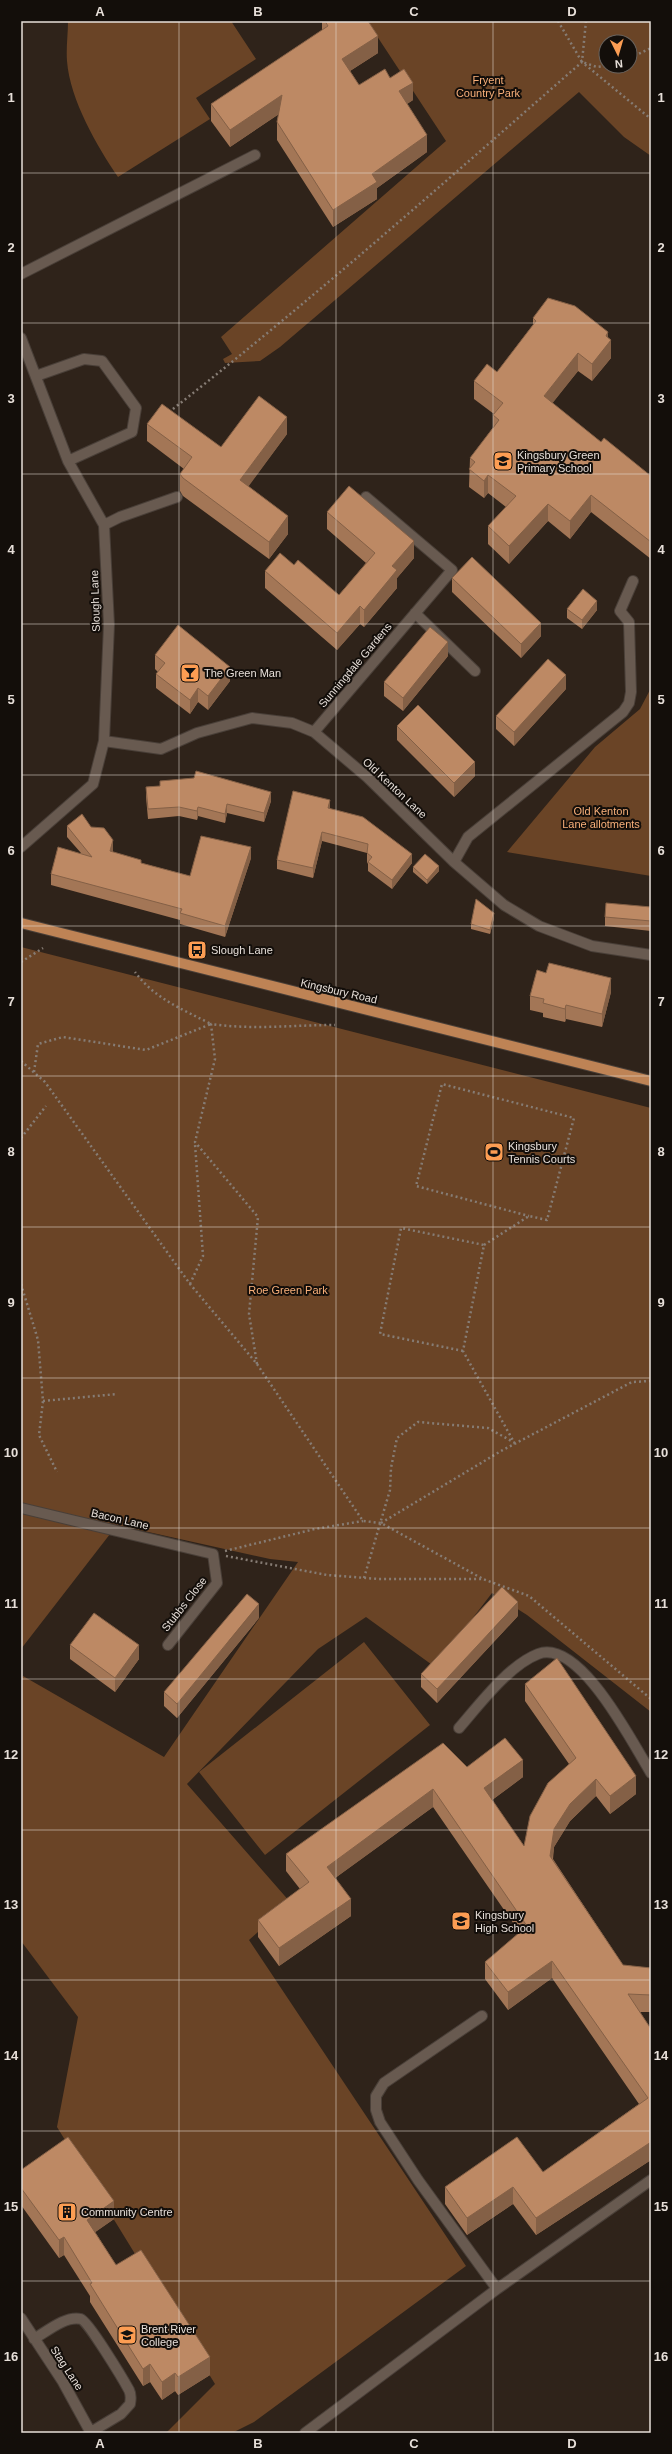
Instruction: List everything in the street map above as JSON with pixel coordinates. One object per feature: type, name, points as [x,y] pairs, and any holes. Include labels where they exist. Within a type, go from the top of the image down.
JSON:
[{"type":"main road","name":"Kingsbury Road","points":[[21,923],[651,1081]]},
{"type":"street","points":[[21,274],[255,155]]},
{"type":"street","name":"Slough Lane","points":[[21,338],[68,461],[104,525],[109,626],[104,741],[93,784],[21,847]]},
{"type":"street","points":[[36,376],[84,359],[102,361],[136,408],[132,432],[68,461]]},
{"type":"street","points":[[104,525],[120,517],[177,497]]},
{"type":"street","name":"Sunningdale Gardens","points":[[314,732],[452,570],[366,497]]},
{"type":"street","points":[[454,862],[468,837],[622,712],[629,703],[632,692],[629,622],[620,611],[633,580]]},
{"type":"street","points":[[415,613],[475,671]]},
{"type":"street","name":"Old Kenton Lane","points":[[104,741],[161,749],[197,733],[252,718],[292,723],[314,732],[367,777],[454,862],[504,906],[539,926],[592,946],[651,955]]},
{"type":"street","name":"Bacon Lane","points":[[21,1508],[213,1554]]},
{"type":"street","name":"Stubbs Close","points":[[168,1645],[218,1583],[213,1554]]},
{"type":"street","points":[[459,1728],[479,1705],[526,1660],[540,1654],[552,1652],[576,1665],[598,1690],[651,1773]]},
{"type":"street","points":[[482,2016],[384,2083],[376,2096],[376,2110],[380,2122],[418,2180],[497,2289]]},
{"type":"street","points":[[305,2433],[497,2289],[651,2180]]},
{"type":"street","name":"Stag Lane","points":[[21,2318],[63,2382],[91,2432]]},
{"type":"street","points":[[34,2339],[62,2322],[73,2318],[82,2319],[91,2329],[125,2384],[130,2394],[130,2404],[121,2414],[91,2432]]},
{"type":"path","points":[[558,21],[582,62],[651,119]]},
{"type":"path","points":[[165,414],[241,356],[370,247],[582,62],[586,21]]},
{"type":"path","points":[[638,54],[651,48]]},
{"type":"path","points":[[582,62],[598,67]]},
{"type":"path","points":[[21,962],[43,948]]},
{"type":"path","points":[[135,972],[147,988],[166,1002],[211,1024],[237,1028],[335,1024]]},
{"type":"path","points":[[34,1072],[38,1044],[63,1037],[146,1050],[211,1024]]},
{"type":"path","points":[[190,1284],[202,1256],[194,1142],[215,1060],[211,1024]]},
{"type":"path","points":[[21,1061],[45,1082],[190,1284],[257,1364],[363,1521]]},
{"type":"path","points":[[463,1351],[380,1334],[401,1228],[484,1245],[529,1216],[547,1220],[574,1118],[442,1084],[416,1186],[529,1216]]},
{"type":"path","points":[[21,1138],[46,1106]]},
{"type":"path","points":[[194,1142],[258,1216],[249,1314],[257,1364]]},
{"type":"path","points":[[484,1245],[463,1351],[515,1444]]},
{"type":"path","points":[[21,1284],[38,1340],[43,1401],[39,1435],[57,1472]]},
{"type":"path","points":[[381,1524],[515,1444],[632,1382],[651,1381]]},
{"type":"path","points":[[43,1401],[118,1394]]},
{"type":"path","points":[[364,1578],[390,1490],[390,1468],[397,1438],[418,1422],[488,1428],[515,1444]]},
{"type":"path","points":[[213,1554],[315,1529],[363,1521],[381,1524],[483,1579],[529,1596],[651,1699]]},
{"type":"path","points":[[213,1554],[327,1575],[364,1578],[483,1579]]},
{"type":"green space","points":[[68,21],[231,21],[256,59],[196,98],[210,119],[118,177],[93,137],[73,91],[67,61]]},
{"type":"green space","name":"Fryent Country Park","points":[[367,21],[651,21],[651,156],[624,137],[579,92],[280,347],[260,361],[225,363],[223,359],[232,354],[221,337],[446,141]]},
{"type":"green space","name":"Old Kenton Lane allotments","points":[[651,688],[651,876],[507,852],[595,747],[640,709]]},
{"type":"green space","name":"Roe Green Park","points":[[21,947],[651,1108],[651,1712],[527,1615],[492,1593],[435,1667],[366,1617],[318,1649],[187,1784],[291,1903],[249,1940],[466,2266],[254,2422],[232,2433],[166,2433],[215,2384],[57,2127],[78,2017],[21,1941],[21,1679],[23,1676],[164,1757],[298,1562],[270,1559],[117,1525],[21,1649]]},
{"type":"green space","points":[[364,1642],[430,1725],[265,1855],[199,1772]]},
{"type":"building","points":[[325,21],[368,21],[378,36],[342,59],[359,85],[385,69],[390,78],[404,69],[413,83],[399,91],[427,135],[372,174],[377,182],[333,210],[277,122],[282,95],[230,130],[211,104],[328,26]]},
{"type":"building","points":[[548,298],[575,306],[608,332],[606,336],[611,340],[592,364],[578,353],[544,396],[601,442],[604,438],[651,476],[651,542],[591,495],[570,521],[548,504],[509,546],[488,526],[516,496],[488,475],[484,481],[469,469],[475,462],[470,458],[499,420],[493,415],[503,403],[474,381],[487,364],[497,372],[536,321],[533,318]]},
{"type":"building","points":[[259,396],[287,417],[240,480],[288,516],[269,542],[183,478],[180,474],[192,457],[147,424],[162,404],[221,447]]},
{"type":"building","points":[[349,486],[414,541],[392,566],[397,570],[364,610],[360,606],[337,633],[265,571],[280,553],[294,565],[298,560],[339,595],[375,553],[327,512]]},
{"type":"building","points":[[472,557],[541,623],[521,644],[452,578]]},
{"type":"building","points":[[583,589],[597,601],[582,620],[567,609]]},
{"type":"building","name":"The Green Man","points":[[178,625],[230,667],[208,696],[198,688],[190,700],[156,674],[165,663],[155,655]]},
{"type":"building","points":[[430,627],[448,642],[403,698],[384,682]]},
{"type":"building","points":[[548,659],[566,675],[514,732],[496,716]]},
{"type":"building","points":[[418,705],[475,762],[454,783],[397,726]]},
{"type":"building","points":[[196,771],[271,792],[264,813],[227,804],[225,814],[198,807],[197,811],[179,807],[148,809],[146,787],[160,786],[160,781],[194,778]]},
{"type":"building","points":[[293,791],[330,800],[328,808],[363,817],[412,854],[392,880],[368,862],[372,857],[367,853],[368,844],[322,832],[313,868],[277,860]]},
{"type":"building","points":[[82,814],[91,827],[104,828],[113,840],[110,851],[141,860],[141,863],[190,876],[201,836],[251,847],[225,926],[180,913],[182,909],[51,874],[58,847],[92,857],[67,826]]},
{"type":"building","points":[[425,854],[439,866],[427,880],[413,867]]},
{"type":"building","points":[[476,899],[494,913],[490,930],[471,924]]},
{"type":"building","points":[[606,903],[651,907],[651,921],[605,917]]},
{"type":"building","points":[[549,963],[611,978],[602,1014],[566,1005],[565,1009],[543,1003],[544,999],[530,996],[537,970],[546,973]]},
{"type":"building","points":[[502,1587],[518,1602],[437,1689],[421,1674]]},
{"type":"building","points":[[247,1594],[259,1604],[177,1704],[164,1692]]},
{"type":"building","points":[[94,1613],[139,1645],[115,1678],[70,1645]]},
{"type":"building","points":[[557,1658],[636,1776],[610,1796],[596,1779],[570,1804],[554,1829],[550,1856],[623,1965],[651,1968],[651,1995],[628,1994],[651,2029],[651,2142],[536,2218],[513,2187],[467,2218],[445,2187],[517,2137],[543,2172],[648,2098],[552,1961],[508,1992],[485,1962],[527,1926],[433,1789],[327,1867],[351,1899],[279,1948],[258,1920],[309,1882],[286,1854],[443,1743],[467,1767],[505,1738],[523,1760],[484,1788],[524,1846],[530,1816],[548,1783],[576,1758],[525,1684]]},
{"type":"building","points":[[68,2137],[114,2201],[87,2220],[116,2265],[141,2250],[210,2357],[178,2377],[175,2373],[162,2382],[150,2364],[143,2369],[90,2284],[92,2283],[64,2237],[59,2240],[21,2188],[21,2170]]},
{"type":"place","name":"Kingsbury Green Primary School","points":[[503,461]]},
{"type":"place","name":"The Green Man","points":[[190,673]]},
{"type":"place","name":"Slough Lane","points":[[197,950]]},
{"type":"place","name":"Kingsbury Tennis Courts","points":[[494,1152]]},
{"type":"place","name":"Kingsbury High School","points":[[461,1921]]},
{"type":"place","name":"Community Centre","points":[[67,2212]]},
{"type":"place","name":"Brent River College","points":[[127,2335]]}]
